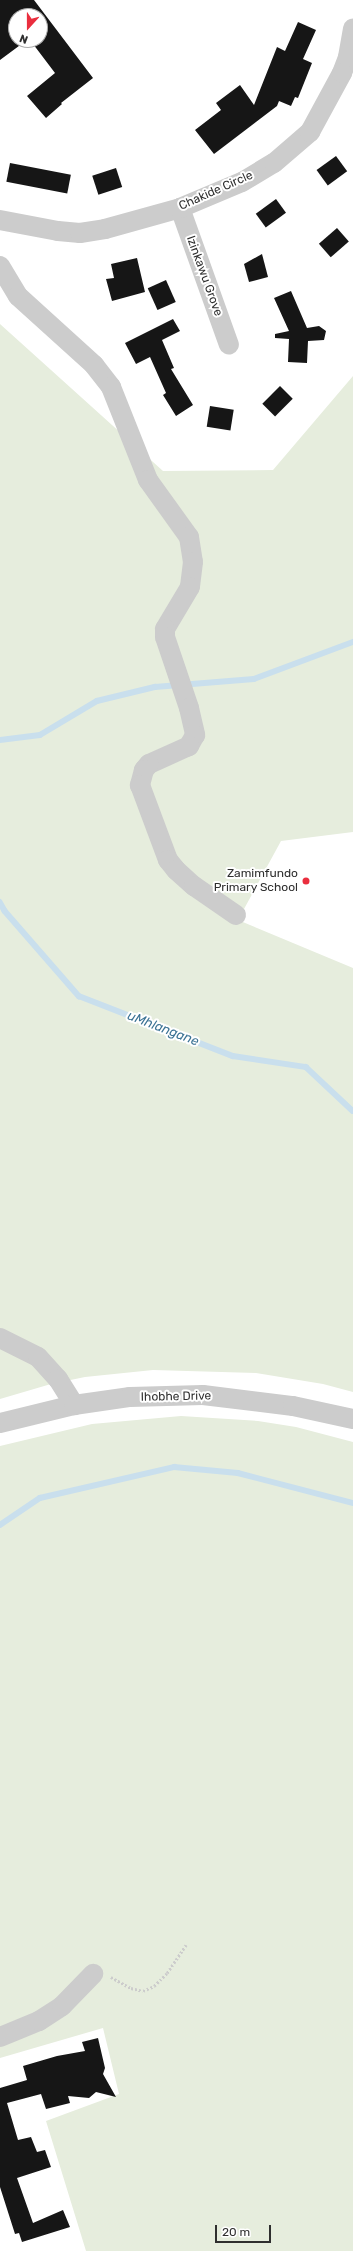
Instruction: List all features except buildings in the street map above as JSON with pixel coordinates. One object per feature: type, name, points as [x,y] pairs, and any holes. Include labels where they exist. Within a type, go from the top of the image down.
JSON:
[{"type":"street","name":"Chakide Circle","points":[[0,220],[36,228],[80,233],[105,229],[180,208],[242,182],[274,163],[310,132],[322,114],[342,73],[348,57],[353,28]]},
{"type":"street","name":"Izinkawu Grove","points":[[180,208],[229,345]]},
{"type":"street","points":[[0,266],[18,296],[94,365],[111,387],[148,480],[189,537],[193,562],[190,587],[165,629],[174,664],[189,708],[195,735],[192,742],[149,764],[144,770],[140,785],[172,865],[194,886],[236,915]]},
{"type":"street","points":[[0,1338],[38,1357],[58,1379],[74,1405]]},
{"type":"street","name":"Ihobhe Drive","points":[[0,1423],[74,1405],[130,1397],[203,1395],[293,1406],[353,1419]]},
{"type":"street","points":[[0,2037],[39,2021],[62,2006],[93,1974]]},
{"type":"path","points":[[93,1974],[110,1977],[131,1988],[143,1991],[154,1986],[167,1973],[186,1945]]},
{"type":"green space","points":[[0,324],[163,471],[273,470],[353,376],[353,832],[281,841],[238,920],[353,968],[353,1392],[323,1384],[256,1373],[153,1370],[85,1377],[51,1384],[0,1399]]},
{"type":"green space","points":[[181,1416],[258,1421],[296,1427],[353,1442],[353,2251],[86,2251],[46,2121],[119,2094],[103,2028],[0,2058],[0,1446],[92,1424]]},
{"type":"waterway","points":[[0,740],[40,735],[97,701],[155,687],[254,679],[353,642]]},
{"type":"waterway","name":"uMhlangane","points":[[0,902],[5,911],[79,996],[233,1056],[306,1067],[353,1111]]},
{"type":"waterway","points":[[0,1525],[40,1498],[174,1467],[238,1473],[353,1503]]},
{"type":"place","name":"Zamimfundo Primary School","points":[[306,881]]}]
